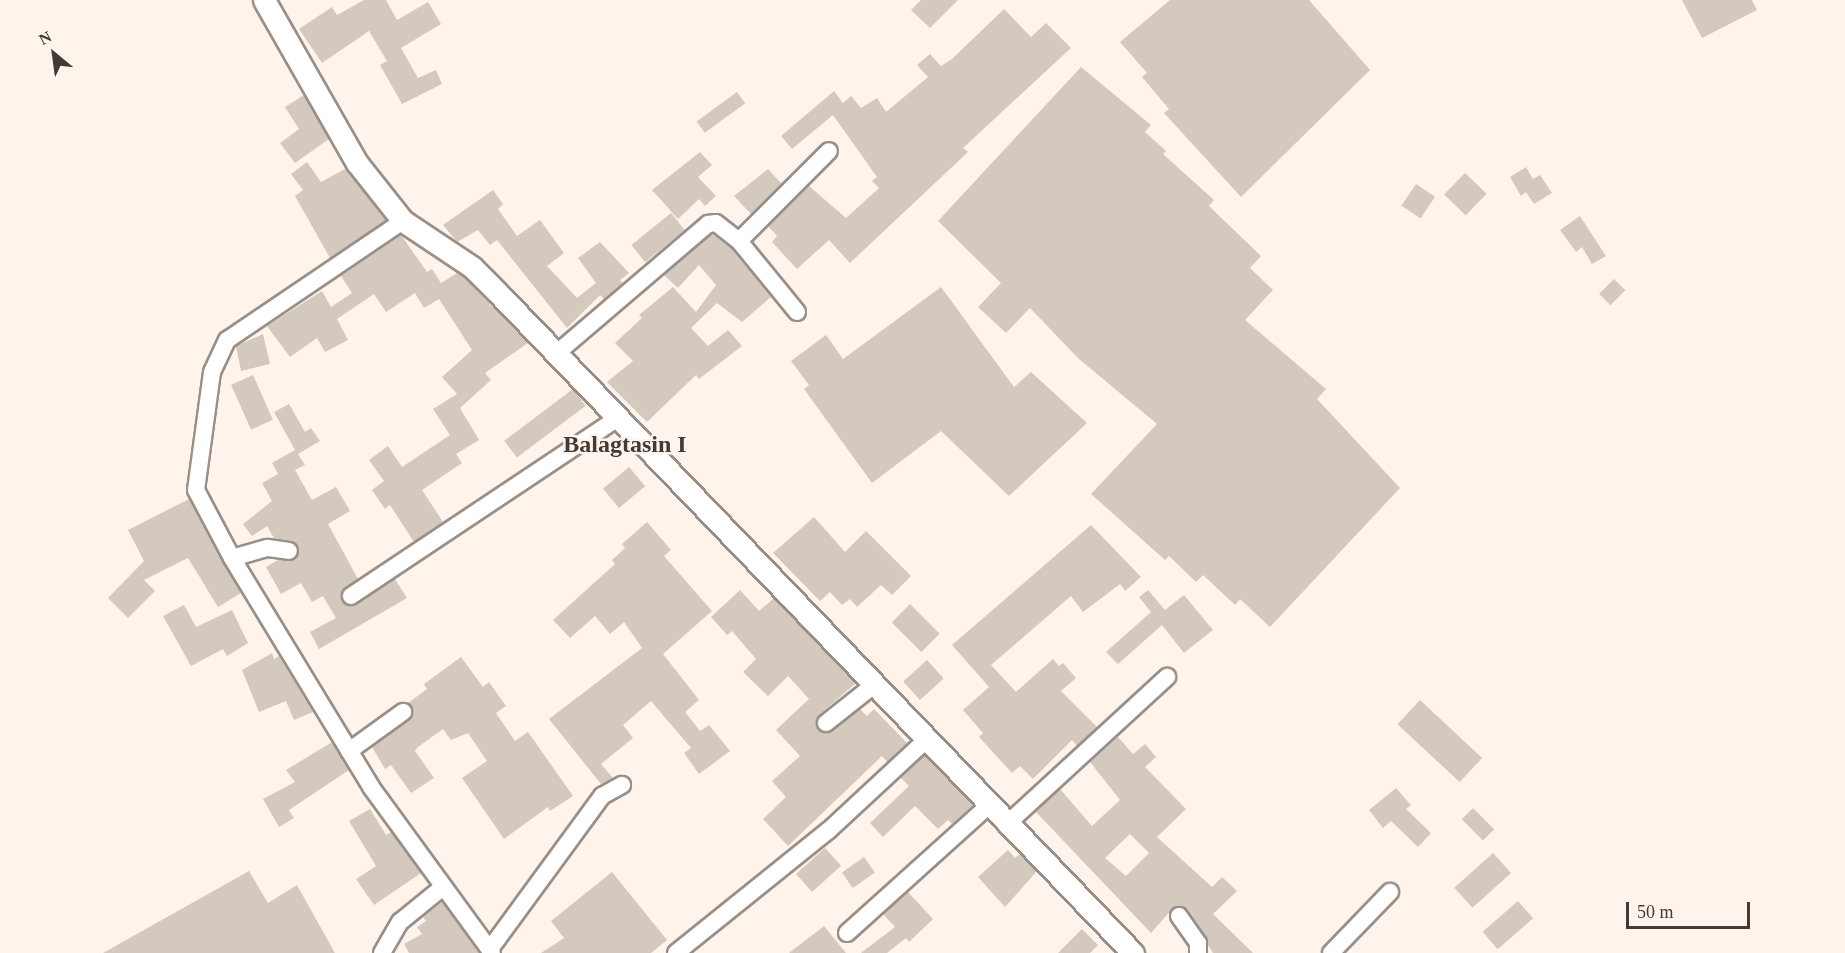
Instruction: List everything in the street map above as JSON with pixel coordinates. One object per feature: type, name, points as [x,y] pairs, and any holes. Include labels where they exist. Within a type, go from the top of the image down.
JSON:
[{"type":"street","points":[[264,0],[357,163],[403,221],[472,267],[558,353],[1006,825],[1133,953]]},
{"type":"street","points":[[739,241],[829,151]]},
{"type":"street","points":[[403,221],[240,327],[218,354],[196,490],[232,558],[349,751],[443,887],[491,951],[602,796],[622,785]]},
{"type":"street","points":[[558,353],[708,224],[716,223],[739,241],[797,312]]},
{"type":"street","points":[[351,596],[619,417]]},
{"type":"street","points":[[232,558],[268,548],[289,551]]},
{"type":"street","points":[[1006,825],[1167,677]]},
{"type":"street","points":[[825,723],[874,685]]},
{"type":"street","points":[[349,751],[403,712]]},
{"type":"street","points":[[676,953],[828,831],[926,741]]},
{"type":"street","points":[[847,933],[988,806]]},
{"type":"street","points":[[382,953],[400,922],[443,887]]},
{"type":"street","points":[[1331,953],[1390,892]]},
{"type":"street","points":[[1179,916],[1198,943],[1198,953]]},
{"type":"building","points":[[364,0],[386,0],[397,20],[428,2],[441,24],[401,48],[418,78],[436,70],[442,84],[402,104],[380,65],[387,61],[369,31],[322,63],[299,29],[332,7],[337,15]]},
{"type":"building","points":[[921,0],[958,0],[930,28],[911,10]]},
{"type":"building","points":[[1170,0],[1309,0],[1370,70],[1241,197],[1164,113],[1169,109],[1142,77],[1147,73],[1120,42]]},
{"type":"building","points":[[1682,0],[1752,0],[1757,10],[1702,38]]},
{"type":"building","points":[[1004,9],[1031,37],[1046,23],[1071,48],[963,148],[968,152],[850,263],[829,240],[797,269],[772,242],[777,236],[768,226],[809,186],[846,218],[879,188],[872,181],[877,177],[833,115],[792,149],[781,136],[834,91],[843,103],[851,96],[861,108],[877,98],[886,112],[928,77],[917,65],[930,54],[941,66],[952,59]]},
{"type":"building","points":[[1081,67],[1151,125],[1145,132],[1166,151],[1163,154],[1214,200],[1209,206],[1261,256],[1250,268],[1273,290],[1245,320],[1326,389],[1317,399],[1400,488],[1270,627],[1240,599],[1235,605],[1203,575],[1196,582],[1169,556],[1165,560],[1091,494],[1157,424],[1079,359],[1030,308],[1006,333],[978,307],[1001,283],[938,221]]},
{"type":"building","points":[[737,92],[745,103],[705,133],[697,121]]},
{"type":"building","points":[[304,95],[329,139],[295,163],[280,143],[299,129],[285,107]]},
{"type":"building","points":[[700,152],[712,165],[698,177],[716,196],[705,206],[699,199],[678,219],[652,190]]},
{"type":"building","points":[[307,162],[321,182],[345,169],[386,220],[330,258],[295,196],[303,190],[291,174]]},
{"type":"building","points":[[1526,167],[1533,179],[1540,175],[1552,193],[1534,204],[1526,192],[1521,196],[1510,177]]},
{"type":"building","points":[[768,169],[782,184],[751,214],[734,196]]},
{"type":"building","points":[[1465,173],[1487,194],[1466,215],[1444,195]]},
{"type":"building","points":[[1416,184],[1435,197],[1421,218],[1401,206]]},
{"type":"building","points":[[493,190],[503,204],[498,209],[517,236],[540,220],[564,253],[547,266],[577,298],[596,283],[578,258],[600,242],[629,273],[620,280],[623,283],[604,299],[600,295],[567,328],[497,240],[490,245],[478,230],[457,242],[443,225]]},
{"type":"building","points":[[671,213],[685,230],[645,262],[631,245]]},
{"type":"building","points":[[1580,216],[1606,256],[1592,264],[1582,247],[1576,252],[1560,230]]},
{"type":"building","points":[[712,234],[732,249],[771,297],[742,322],[717,303],[691,328],[708,346],[728,330],[742,346],[699,379],[696,375],[647,422],[607,382],[633,361],[615,343],[642,318],[639,315],[673,287],[696,312],[716,285],[699,265],[678,288],[664,275]]},
{"type":"building","points":[[401,235],[427,272],[432,269],[441,283],[457,273],[464,277],[528,343],[485,373],[491,380],[460,408],[479,440],[456,454],[462,463],[422,490],[443,522],[414,542],[390,505],[385,509],[372,490],[384,481],[369,460],[388,446],[402,467],[450,435],[433,409],[457,394],[442,377],[472,350],[439,299],[424,308],[415,293],[386,312],[374,294],[337,319],[348,340],[325,352],[317,338],[290,357],[267,326],[322,291],[331,307],[352,293],[341,276]]},
{"type":"building","points":[[1614,279],[1625,290],[1610,305],[1599,294]]},
{"type":"building","points":[[941,287],[1014,387],[1031,372],[1087,423],[1009,496],[941,431],[872,483],[804,389],[809,385],[791,361],[826,335],[843,359]]},
{"type":"building","points":[[263,334],[270,364],[241,371],[236,346]]},
{"type":"building","points":[[253,375],[273,420],[251,430],[231,385]]},
{"type":"building","points":[[573,389],[586,406],[517,458],[504,441]]},
{"type":"building","points":[[289,404],[305,432],[311,428],[320,441],[298,454],[305,465],[295,470],[312,500],[336,487],[350,511],[328,524],[358,579],[342,591],[342,601],[356,605],[395,579],[407,598],[319,649],[310,632],[336,618],[323,596],[312,602],[301,583],[281,594],[266,567],[278,560],[293,560],[298,547],[274,538],[267,526],[252,536],[243,524],[272,501],[262,483],[278,474],[272,463],[295,450],[274,412]]},
{"type":"building","points":[[629,467],[645,486],[619,508],[603,489]]},
{"type":"building","points":[[189,499],[241,593],[218,607],[188,558],[144,580],[155,591],[128,618],[108,598],[144,561],[128,530]]},
{"type":"building","points":[[814,517],[845,552],[866,531],[911,576],[892,595],[881,585],[857,607],[850,599],[842,605],[830,592],[820,601],[773,553]]},
{"type":"building","points":[[647,522],[671,550],[664,556],[712,611],[663,654],[699,700],[685,712],[700,731],[709,725],[730,751],[699,774],[684,753],[691,748],[651,701],[623,725],[633,738],[601,764],[613,778],[601,784],[549,719],[642,648],[624,622],[610,634],[595,616],[570,638],[553,620],[615,564],[612,560],[625,548],[622,544]]},
{"type":"building","points":[[1091,525],[1141,577],[1125,591],[1120,584],[1083,612],[1071,596],[991,665],[1016,692],[1053,659],[1059,666],[1063,663],[1076,678],[1061,691],[1097,727],[1077,746],[1072,740],[1033,779],[1020,766],[1012,773],[979,737],[983,733],[963,710],[989,687],[952,645]]},
{"type":"building","points":[[740,590],[759,611],[774,598],[856,683],[819,715],[818,730],[828,733],[860,709],[867,716],[874,709],[907,743],[887,762],[882,756],[788,846],[763,819],[786,797],[772,781],[800,756],[776,730],[809,699],[788,676],[768,696],[743,672],[756,659],[732,631],[727,635],[711,617]]},
{"type":"building","points":[[1148,590],[1165,610],[1184,595],[1213,630],[1184,653],[1162,625],[1118,664],[1106,652],[1151,612],[1139,597]]},
{"type":"building","points":[[910,604],[940,634],[921,652],[892,622]]},
{"type":"building","points":[[184,605],[196,627],[232,610],[248,643],[227,656],[223,649],[191,666],[163,616]]},
{"type":"building","points":[[272,653],[274,659],[279,656],[313,712],[294,720],[286,701],[259,712],[242,670]]},
{"type":"building","points":[[461,657],[483,687],[489,682],[506,706],[496,713],[515,741],[528,732],[573,796],[550,811],[548,807],[504,839],[462,778],[487,761],[468,733],[451,740],[443,729],[418,747],[415,751],[434,778],[411,793],[391,765],[385,769],[372,747],[412,717],[408,703],[427,689],[424,684]]},
{"type":"building","points":[[927,660],[944,679],[920,700],[903,681]]},
{"type":"building","points":[[1420,700],[1482,758],[1460,782],[1397,724]]},
{"type":"building","points":[[1118,737],[1133,754],[1145,744],[1156,757],[1145,767],[1186,809],[1157,837],[1212,887],[1222,877],[1237,891],[1213,914],[1253,953],[1213,953],[1183,906],[1173,908],[1151,933],[1036,812],[1060,789],[1092,826],[1120,800],[1090,762]],"holes":[[[1130,834],[1149,853],[1126,876],[1105,858]]]},
{"type":"building","points":[[332,742],[349,770],[289,810],[294,818],[279,827],[263,799],[295,782],[286,770]]},
{"type":"building","points":[[925,755],[973,805],[952,824],[948,820],[938,829],[915,806],[883,837],[870,823],[909,786],[901,778]]},
{"type":"building","points":[[1396,788],[1411,805],[1406,809],[1431,833],[1418,847],[1391,821],[1383,828],[1369,810]]},
{"type":"building","points":[[1473,808],[1494,829],[1483,841],[1462,819]]},
{"type":"building","points":[[370,809],[386,835],[391,832],[421,873],[374,905],[356,879],[376,866],[349,821]]},
{"type":"building","points":[[825,848],[841,866],[812,892],[796,874]]},
{"type":"building","points":[[1008,850],[1015,858],[1020,854],[1037,871],[1005,907],[978,877]]},
{"type":"building","points":[[1493,853],[1511,873],[1472,908],[1454,888]]},
{"type":"building","points":[[864,857],[875,873],[853,888],[842,872]]},
{"type":"building","points":[[249,871],[268,903],[297,885],[335,953],[103,953]]},
{"type":"building","points":[[612,872],[667,940],[651,953],[541,953],[564,938],[551,921]]},
{"type":"building","points":[[908,892],[933,919],[909,942],[906,938],[887,953],[861,953],[895,927],[883,914]]},
{"type":"building","points":[[1518,901],[1533,918],[1498,949],[1483,932]]},
{"type":"building","points":[[442,902],[479,953],[409,953],[404,944],[422,934],[417,927],[426,921],[423,917]]},
{"type":"building","points":[[824,926],[846,953],[789,953]]},
{"type":"building","points":[[1082,929],[1098,945],[1090,953],[1058,953]]},
{"type":"district","name":"Balagtasin I","points":[[625,445]]}]
